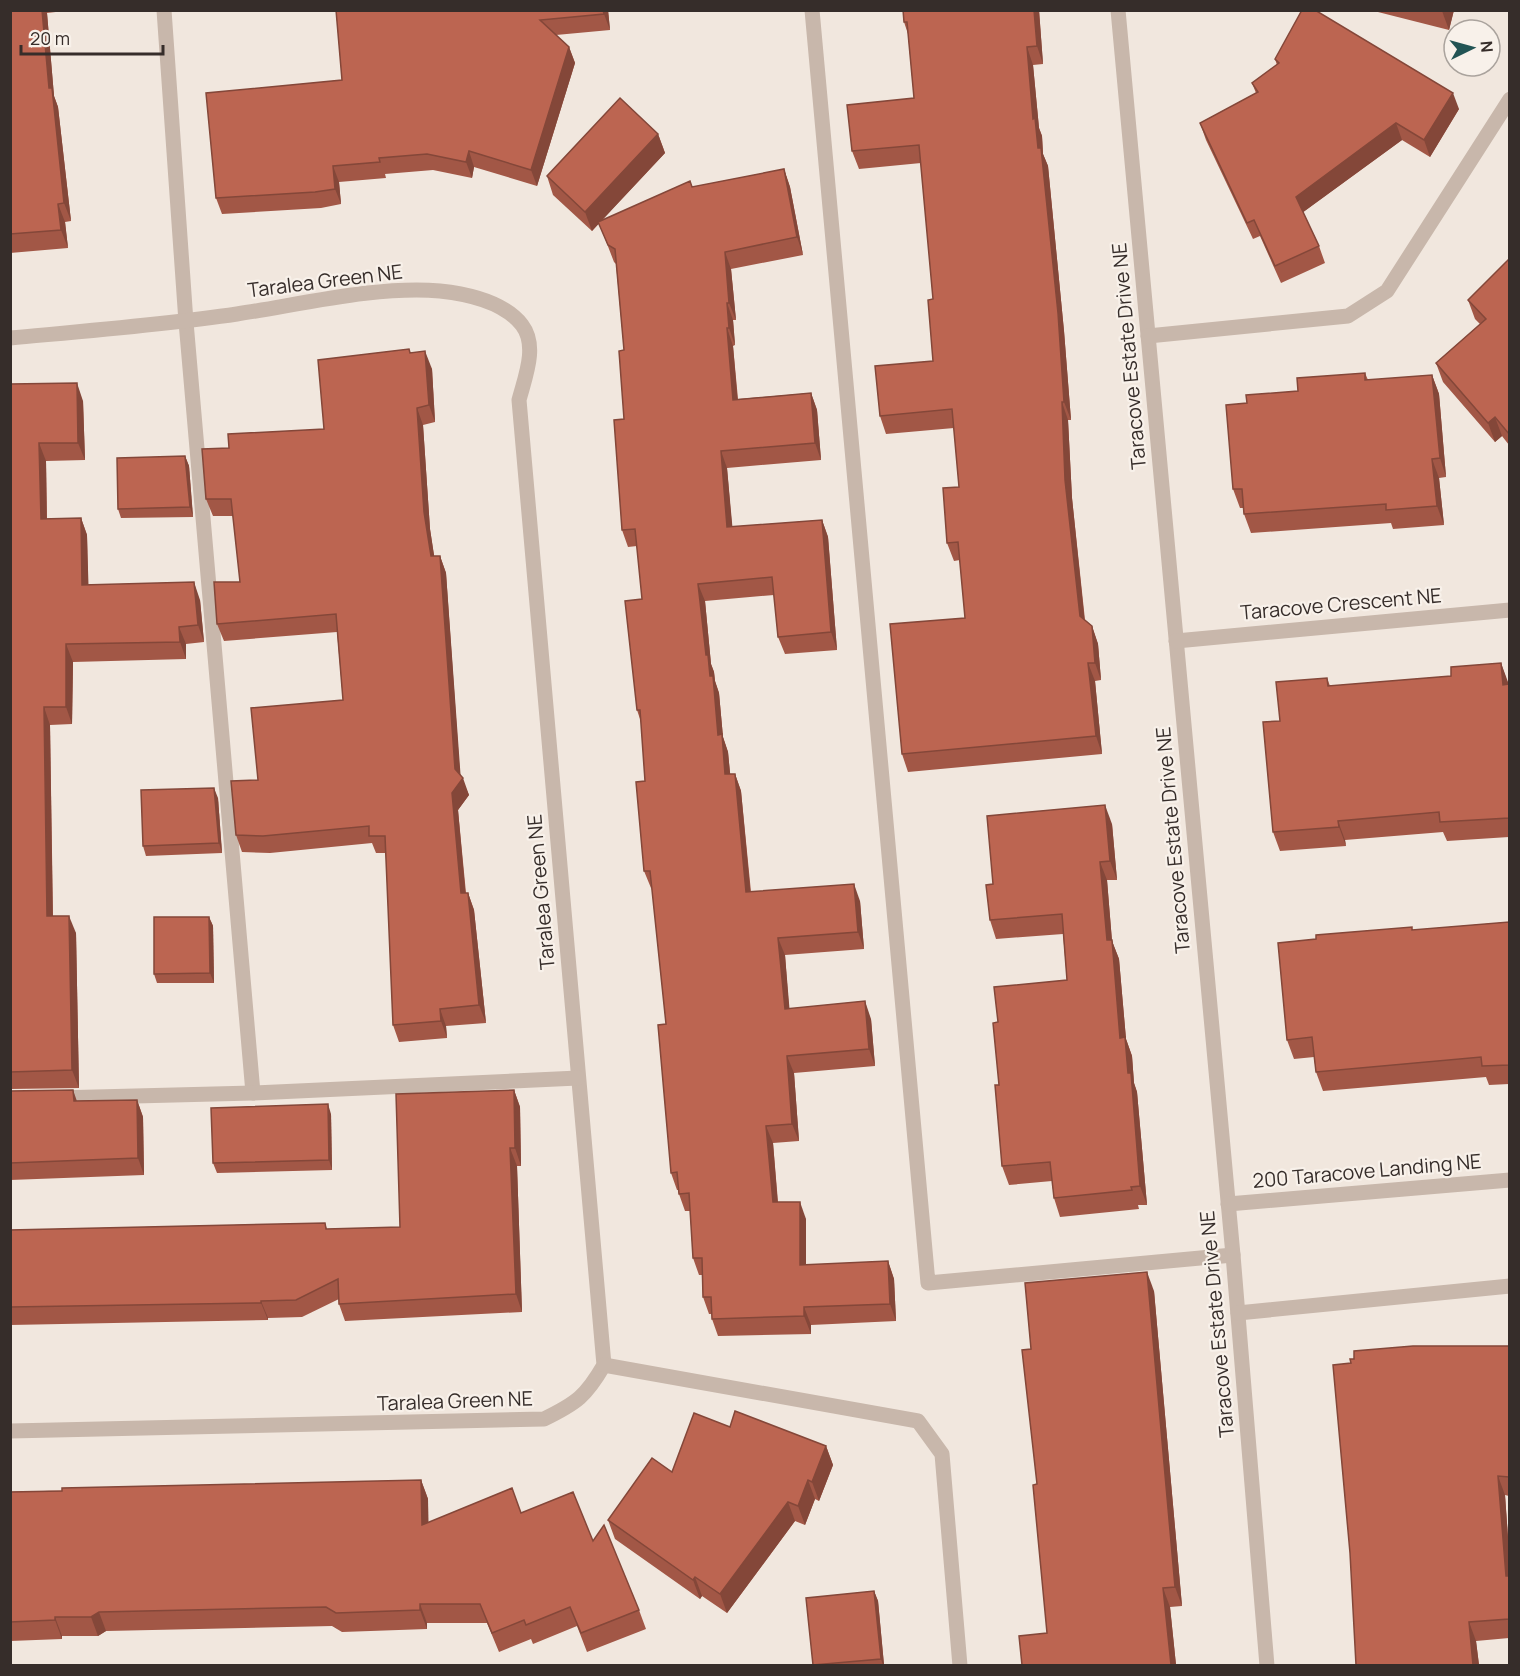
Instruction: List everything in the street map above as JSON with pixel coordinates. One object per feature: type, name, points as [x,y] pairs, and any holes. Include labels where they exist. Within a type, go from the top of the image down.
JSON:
[{"type":"street","points":[[164,10],[186,322],[253,1093]]},
{"type":"street","points":[[812,10],[928,1282],[1233,1255]]},
{"type":"street","name":"Taracove Estate Drive NE","points":[[1118,10],[1233,1255],[1267,1665]]},
{"type":"street","points":[[1148,336],[1348,316],[1387,291],[1509,99]]},
{"type":"street","name":"Taralea Green NE","points":[[10,338],[186,322],[391,291],[439,291],[474,297],[501,308],[523,326],[531,354],[519,400],[604,1365],[590,1390],[571,1406],[544,1419],[10,1431]]},
{"type":"street","name":"Taracove Crescent NE","points":[[1176,641],[1509,610]]},
{"type":"street","points":[[45,1098],[253,1093],[578,1078]]},
{"type":"street","name":"200 Taracove Landing NE","points":[[1228,1204],[1509,1180]]},
{"type":"street","points":[[1238,1313],[1509,1286]]},
{"type":"street","points":[[604,1365],[918,1420],[942,1454],[960,1665]]},
{"type":"building","points":[[10,10],[42,10],[49,88],[52,88],[64,203],[58,204],[61,230],[10,234]]},
{"type":"building","points":[[336,10],[603,10],[604,14],[540,20],[569,47],[531,170],[469,151],[466,162],[427,154],[379,158],[380,162],[333,166],[335,189],[216,198],[206,93],[342,80]]},
{"type":"building","points":[[903,10],[1034,10],[1037,46],[1027,47],[1033,119],[1035,118],[1038,148],[1041,148],[1058,313],[1064,402],[1062,402],[1065,480],[1080,616],[1092,626],[1095,663],[1088,663],[1096,736],[902,754],[890,624],[965,618],[958,542],[947,543],[943,488],[959,487],[952,409],[880,416],[875,366],[933,361],[928,300],[933,299],[919,145],[852,151],[847,105],[914,98],[907,22],[904,22]]},
{"type":"building","points":[[1302,10],[1315,10],[1453,93],[1424,140],[1396,123],[1296,197],[1319,246],[1275,266],[1254,220],[1247,223],[1200,123],[1258,92],[1252,83],[1279,63],[1275,59]]},
{"type":"building","points":[[620,98],[658,134],[585,212],[547,176]]},
{"type":"building","points":[[784,169],[797,237],[725,252],[729,303],[727,303],[729,328],[727,328],[733,400],[811,393],[815,443],[721,451],[727,527],[822,520],[831,632],[778,637],[772,577],[698,584],[706,655],[708,655],[710,676],[713,676],[718,735],[722,734],[725,774],[735,774],[746,892],[854,884],[858,932],[778,938],[785,1009],[865,1001],[869,1049],[787,1056],[792,1124],[766,1126],[773,1202],[800,1202],[800,1265],[888,1261],[890,1304],[804,1307],[804,1316],[712,1319],[711,1297],[703,1297],[702,1258],[693,1258],[689,1193],[679,1194],[677,1172],[671,1173],[658,1025],[666,1024],[650,871],[644,871],[636,782],[645,781],[640,710],[637,710],[625,601],[642,599],[635,529],[622,530],[614,420],[624,419],[619,351],[624,350],[615,249],[608,245],[598,222],[690,181],[692,187]]},
{"type":"building","points":[[1509,259],[1509,434],[1495,417],[1488,423],[1436,363],[1486,319],[1468,300]]},
{"type":"building","points":[[409,349],[410,353],[425,351],[429,405],[417,408],[424,512],[431,556],[440,556],[455,769],[463,778],[452,793],[461,893],[468,893],[479,1005],[440,1009],[441,1021],[393,1025],[385,836],[369,836],[369,826],[263,836],[236,835],[231,781],[258,780],[251,708],[343,700],[336,614],[217,624],[214,582],[240,582],[231,499],[206,499],[202,449],[229,448],[228,434],[324,429],[318,360]]},
{"type":"building","points":[[1365,373],[1365,380],[1432,375],[1440,458],[1432,459],[1437,506],[1386,510],[1386,504],[1244,514],[1242,489],[1233,489],[1226,405],[1247,403],[1246,395],[1298,391],[1297,378]]},
{"type":"building","points":[[77,383],[78,443],[39,443],[41,519],[81,518],[82,585],[194,582],[198,625],[179,627],[180,642],[66,644],[66,707],[44,707],[47,916],[69,916],[72,1070],[10,1072],[10,384]]},
{"type":"building","points":[[185,456],[190,507],[118,509],[117,458]]},
{"type":"building","points":[[1501,663],[1503,685],[1509,684],[1509,818],[1440,822],[1439,812],[1338,821],[1339,827],[1273,832],[1263,722],[1280,721],[1276,682],[1327,678],[1328,686],[1451,676],[1451,667]]},
{"type":"building","points":[[214,788],[219,843],[143,846],[141,790]]},
{"type":"building","points":[[1105,805],[1110,861],[1100,862],[1107,940],[1112,940],[1120,1038],[1125,1037],[1128,1073],[1131,1073],[1140,1186],[1131,1187],[1132,1190],[1054,1198],[1050,1162],[1002,1166],[995,1085],[999,1085],[993,1023],[998,1022],[994,987],[1067,980],[1062,914],[990,920],[986,885],[993,884],[987,816]]},
{"type":"building","points":[[154,917],[209,917],[210,973],[154,974]]},
{"type":"building","points":[[1509,922],[1509,1065],[1482,1066],[1481,1057],[1316,1072],[1312,1037],[1287,1040],[1278,943],[1316,939],[1316,935]]},
{"type":"building","points":[[73,1090],[74,1101],[137,1100],[138,1158],[10,1163],[10,1091]]},
{"type":"building","points":[[514,1090],[515,1148],[510,1148],[516,1294],[339,1304],[338,1279],[296,1300],[261,1301],[261,1303],[10,1307],[10,1230],[325,1223],[326,1229],[400,1227],[396,1094]]},
{"type":"building","points":[[328,1104],[329,1160],[213,1163],[211,1108]]},
{"type":"building","points":[[1147,1272],[1175,1587],[1163,1588],[1171,1665],[1022,1665],[1019,1636],[1047,1633],[1033,1485],[1037,1484],[1022,1350],[1031,1349],[1025,1283]]},
{"type":"building","points":[[1413,1346],[1509,1346],[1509,1477],[1498,1476],[1506,1576],[1509,1576],[1509,1619],[1469,1622],[1473,1665],[1356,1665],[1350,1553],[1333,1365],[1351,1363],[1350,1359],[1354,1359],[1354,1351]]},
{"type":"building","points":[[735,1411],[826,1446],[812,1482],[808,1480],[798,1506],[788,1502],[720,1594],[695,1577],[693,1580],[608,1520],[652,1458],[672,1472],[694,1413],[730,1427]]},
{"type":"building","points":[[421,1480],[422,1525],[512,1488],[521,1513],[573,1492],[593,1541],[604,1525],[639,1610],[581,1633],[570,1607],[526,1625],[524,1620],[492,1633],[480,1604],[420,1604],[420,1610],[336,1613],[326,1607],[99,1612],[91,1617],[55,1617],[55,1620],[10,1622],[10,1492],[62,1491],[62,1488]]},
{"type":"building","points":[[874,1591],[881,1659],[813,1665],[806,1598]]}]
